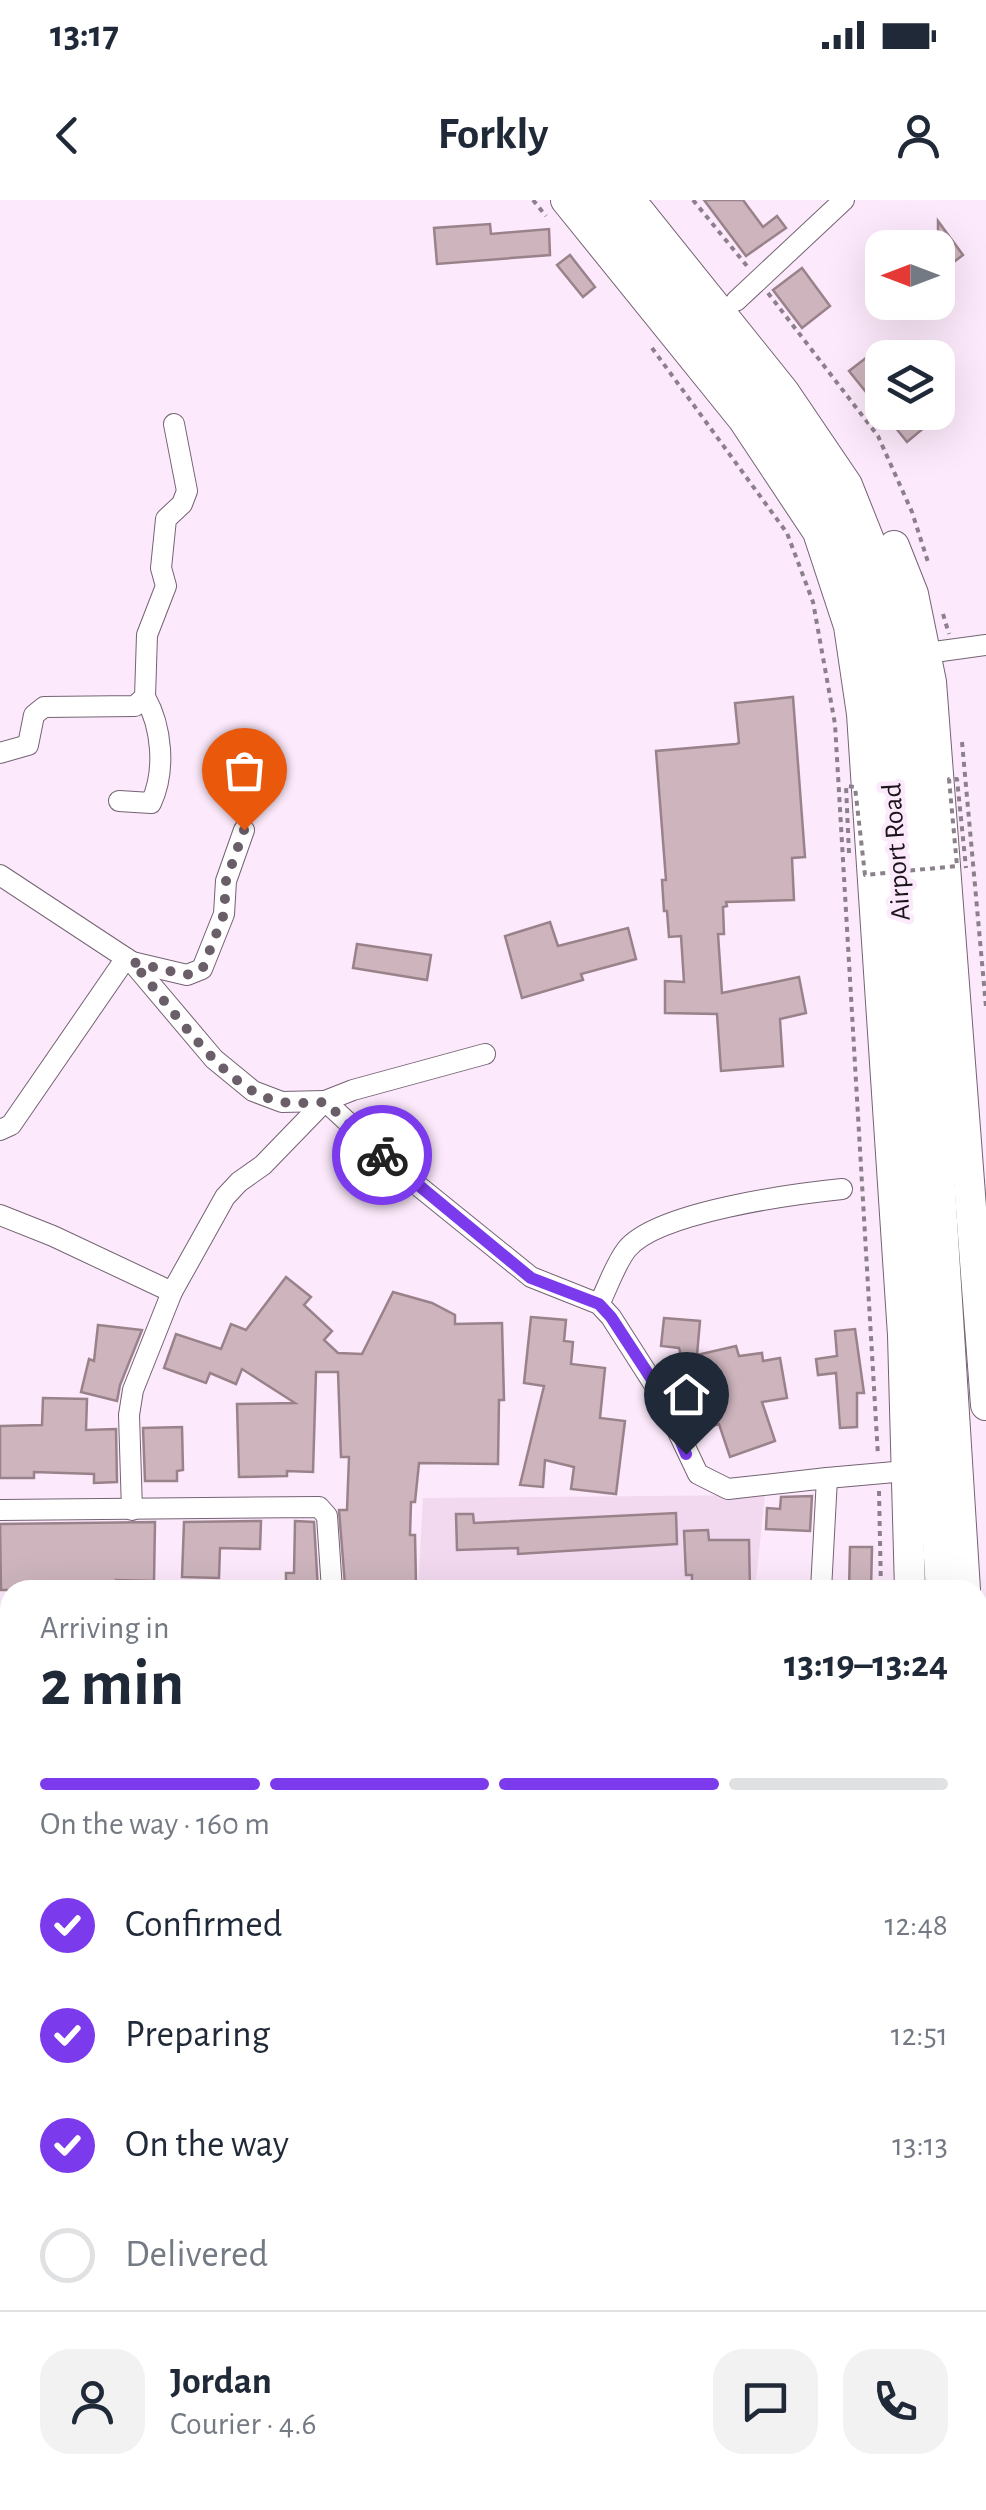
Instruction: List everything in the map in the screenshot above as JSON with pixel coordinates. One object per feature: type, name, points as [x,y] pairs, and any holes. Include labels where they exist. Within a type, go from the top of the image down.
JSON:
[{"type":"main road","name":"Airport Road","points":[[598,200],[764,407],[828,501],[870,606],[888,714],[917,980],[965,1580]]},
{"type":"main road","name":"Airport Road","points":[[630,200],[784,392],[847,485],[880,562],[898,628],[910,708],[941,1580]]},
{"type":"main road","points":[[654,200],[799,379],[853,458],[883,517],[913,594],[927,654],[980,1240],[986,1406]]},
{"type":"main road","points":[[556,208],[743,419],[818,532],[849,626],[862,714],[904,1335],[892,1472],[908,1580]]},
{"type":"street","points":[[736,302],[844,200]]},
{"type":"street","points":[[119,801],[151,803],[158,788],[160,751],[156,721],[145,697],[147,634],[166,586],[161,568],[166,519],[182,504],[186,491],[174,424]]},
{"type":"street","points":[[927,654],[986,646]]},
{"type":"street","points":[[0,753],[28,745],[34,715],[44,708],[135,706],[145,697]]},
{"type":"street","points":[[129,960],[186,975],[202,970],[224,914],[226,881],[244,830]]},
{"type":"street","points":[[0,875],[129,960],[214,1059],[254,1091],[282,1102],[325,1102],[406,1176],[531,1278],[599,1304],[660,1392],[698,1474],[728,1489],[892,1472]]},
{"type":"street","points":[[0,1130],[11,1125],[129,960]]},
{"type":"street","points":[[132,1510],[132,1390],[172,1292],[226,1197],[264,1165],[325,1102],[353,1090],[485,1054]]},
{"type":"street","points":[[599,1304],[626,1250],[644,1233],[735,1205],[842,1189]]},
{"type":"street","points":[[0,1215],[172,1292]]},
{"type":"street","points":[[821,1580],[828,1478]]},
{"type":"street","points":[[0,1510],[319,1506],[327,1516],[331,1580]]},
{"type":"path","points":[[533,200],[556,208]]},
{"type":"path","points":[[645,339],[787,533],[813,602],[835,724],[892,1472],[881,1580]]},
{"type":"path","points":[[849,853],[846,786],[856,787],[865,875],[957,866],[949,779],[957,780],[966,868]]},
{"type":"shaded area","points":[[765,1495],[756,1580],[419,1580],[423,1498]]},
{"type":"building","points":[[704,200],[743,200],[763,227],[777,216],[786,228],[746,256]]},
{"type":"building","points":[[490,224],[491,234],[549,229],[550,255],[437,264],[434,228]]},
{"type":"building","points":[[955,244],[963,255],[955,261]]},
{"type":"building","points":[[570,255],[595,287],[583,297],[557,265]]},
{"type":"building","points":[[802,268],[830,306],[802,328],[773,290]]},
{"type":"building","points":[[865,359],[865,391],[849,371]]},
{"type":"building","points":[[897,430],[921,430],[907,442]]},
{"type":"building","points":[[793,697],[805,857],[792,858],[794,900],[726,902],[724,934],[718,934],[722,993],[799,977],[806,1013],[780,1019],[783,1066],[721,1071],[717,1014],[665,1013],[665,981],[684,982],[681,936],[669,937],[664,911],[662,880],[666,880],[656,751],[739,743],[735,703]]},
{"type":"building","points":[[550,922],[558,946],[628,928],[636,959],[581,974],[583,980],[522,998],[505,936]]},
{"type":"building","points":[[357,944],[431,955],[427,980],[353,968]]},
{"type":"building","points":[[286,1277],[311,1297],[304,1305],[332,1331],[324,1340],[338,1353],[362,1354],[393,1292],[432,1303],[455,1315],[455,1324],[502,1323],[504,1400],[499,1400],[498,1464],[419,1463],[415,1502],[411,1502],[410,1535],[415,1535],[416,1580],[345,1580],[339,1510],[347,1510],[349,1457],[341,1457],[338,1372],[316,1372],[313,1472],[239,1477],[237,1404],[295,1403],[242,1369],[236,1384],[210,1373],[206,1383],[164,1368],[176,1334],[221,1349],[231,1324],[246,1330]]},
{"type":"building","points":[[531,1317],[566,1320],[564,1341],[573,1342],[571,1364],[605,1368],[600,1418],[625,1421],[616,1494],[571,1489],[574,1467],[545,1460],[543,1487],[520,1485],[544,1386],[524,1383]]},
{"type":"building","points":[[664,1318],[700,1321],[697,1355],[736,1346],[739,1356],[762,1353],[763,1361],[780,1358],[787,1398],[762,1402],[775,1441],[730,1457],[719,1424],[703,1429],[679,1348],[661,1346]]},
{"type":"building","points":[[98,1325],[142,1330],[117,1401],[81,1392],[89,1359],[94,1361]]},
{"type":"building","points":[[855,1329],[864,1393],[857,1393],[857,1427],[840,1428],[836,1373],[818,1375],[816,1359],[837,1356],[835,1331]]},
{"type":"building","points":[[43,1398],[87,1399],[86,1430],[116,1429],[117,1482],[94,1483],[94,1474],[34,1472],[34,1478],[0,1478],[0,1426],[42,1425]]},
{"type":"building","points":[[182,1427],[183,1470],[177,1471],[177,1481],[145,1481],[143,1428]]},
{"type":"building","points":[[812,1496],[810,1531],[766,1529],[767,1508],[780,1509],[781,1497]]},
{"type":"building","points":[[676,1513],[677,1544],[518,1554],[518,1548],[457,1550],[456,1514],[473,1514],[474,1523]]},
{"type":"building","points":[[261,1521],[260,1549],[220,1548],[219,1578],[182,1577],[184,1522]]},
{"type":"building","points":[[295,1521],[314,1522],[317,1580],[286,1580],[286,1573],[294,1573]]},
{"type":"building","points":[[155,1522],[154,1580],[1,1580],[0,1524]]},
{"type":"building","points":[[708,1530],[709,1540],[749,1540],[750,1580],[692,1580],[692,1575],[686,1575],[684,1531]]},
{"type":"building","points":[[850,1547],[872,1547],[871,1580],[849,1580]]},
{"type":"way so far","points":[[244,830],[226,881],[224,914],[202,970],[186,975],[132,962],[214,1059],[234,1076],[266,1098],[325,1102],[382,1155]]},
{"type":"route","points":[[382,1155],[531,1278],[599,1304],[660,1392],[686,1454]]}]
